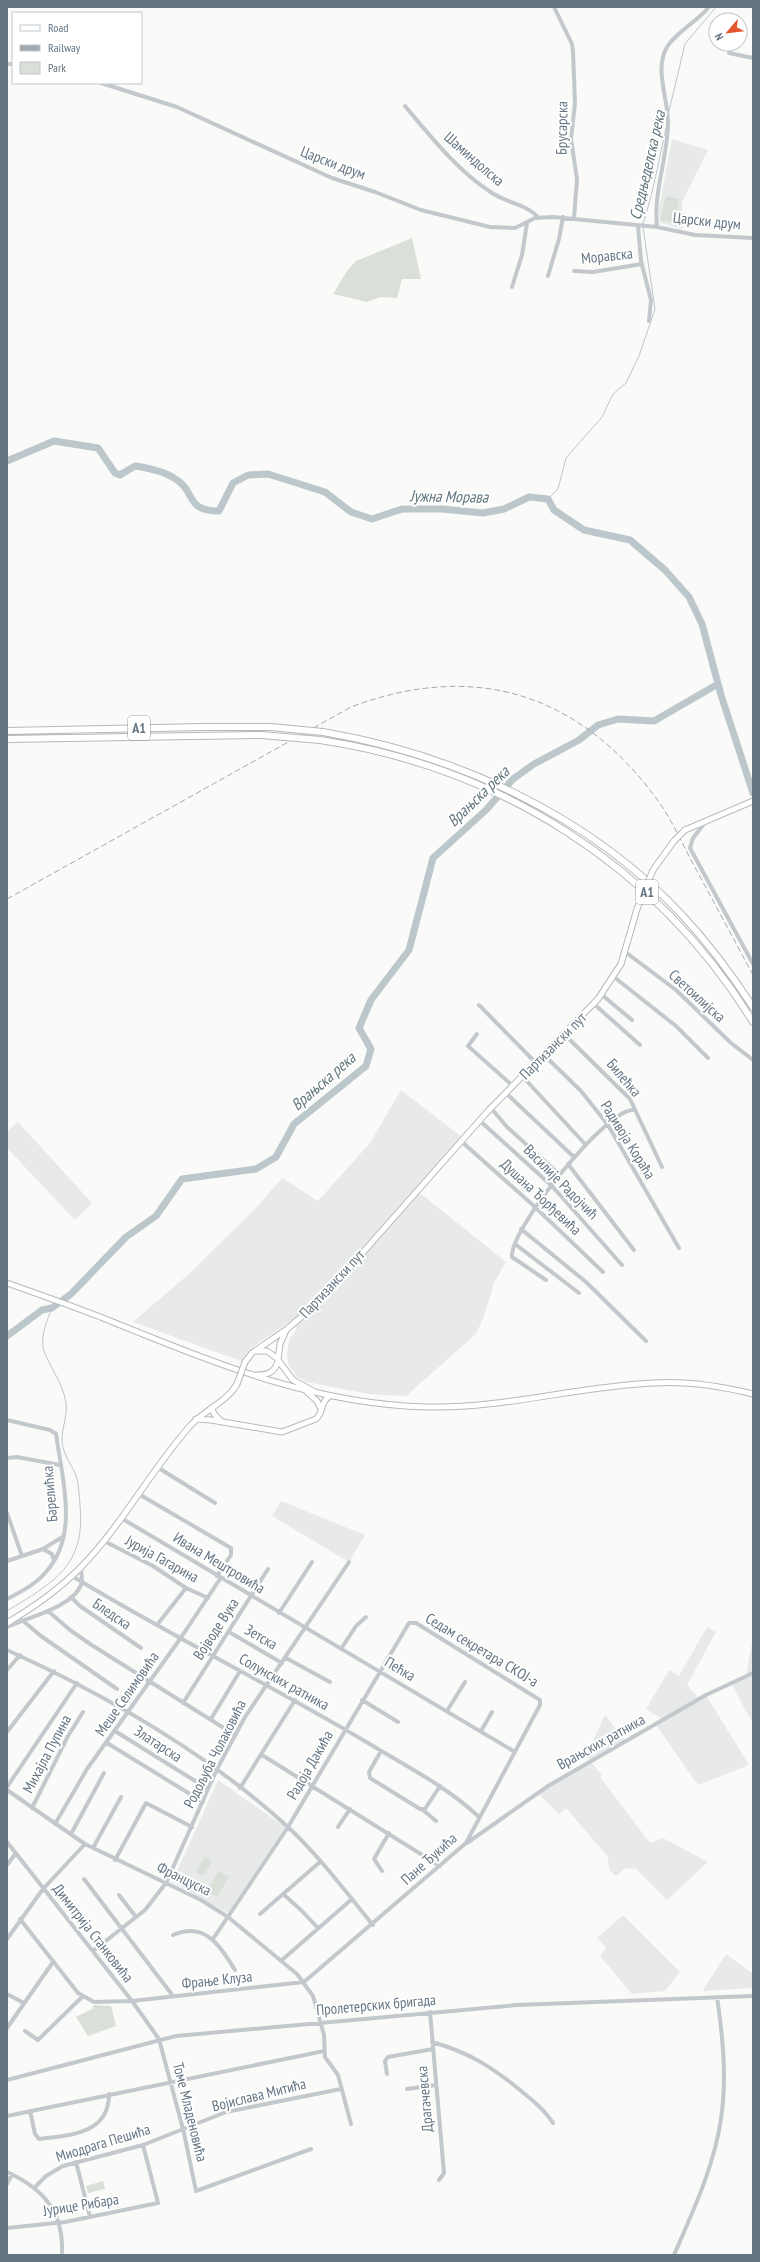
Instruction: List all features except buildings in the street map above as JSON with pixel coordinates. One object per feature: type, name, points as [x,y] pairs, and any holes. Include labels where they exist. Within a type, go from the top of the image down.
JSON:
[{"type":"highway","name":"A1","points":[[7,731],[271,727],[323,732],[387,745],[451,765],[495,783],[558,817],[588,837],[637,874],[662,896],[716,954],[753,1007]]},
{"type":"highway","name":"A1","points":[[7,739],[261,735],[320,740],[370,748],[444,770],[508,797],[567,831],[622,871],[685,929],[711,960],[753,1022]]},
{"type":"main road","name":"Партизански пут","points":[[7,1623],[41,1601],[81,1567],[104,1541],[137,1493],[196,1419],[232,1391],[237,1384],[246,1362],[254,1351],[287,1329],[325,1295],[479,1120],[565,1035],[602,995],[621,964],[636,909],[653,870],[674,841],[685,830],[753,801]]},
{"type":"main road","points":[[7,1283],[252,1375],[306,1392],[330,1396],[394,1405],[427,1407],[474,1405],[654,1383],[708,1385],[753,1394]]},
{"type":"main road","points":[[252,1375],[269,1374],[276,1368],[280,1344],[287,1329]]},
{"type":"main road","points":[[254,1351],[267,1351],[278,1360],[293,1380],[317,1394]]},
{"type":"main road","points":[[306,1392],[316,1401],[321,1410]]},
{"type":"main road","points":[[196,1419],[285,1432],[316,1419],[320,1415],[324,1401],[330,1396]]},
{"type":"main road","points":[[211,1408],[216,1418],[223,1422]]},
{"type":"street","name":"Брусарска","points":[[554,7],[569,38],[573,52],[575,102],[571,126],[572,153],[577,179],[574,218]]},
{"type":"street","points":[[658,227],[656,212],[662,160],[667,140],[668,120],[662,76],[664,55],[667,47],[673,40],[709,7]]},
{"type":"street","points":[[729,53],[753,58]]},
{"type":"street","name":"Царски друм","points":[[104,84],[177,107],[332,178],[375,192],[421,210],[490,227],[515,228],[538,217],[563,217],[589,221],[658,227],[696,235],[753,238]]},
{"type":"street","name":"Шаминдолска","points":[[405,106],[443,151],[485,188],[499,197],[516,203],[538,217]]},
{"type":"street","points":[[548,276],[559,239],[563,217]]},
{"type":"street","points":[[512,287],[522,256],[527,223]]},
{"type":"street","name":"Моравска","points":[[640,226],[642,264],[651,300],[649,322]]},
{"type":"street","name":"Моравска","points":[[574,271],[593,272],[642,264]]},
{"type":"street","points":[[708,819],[693,838],[690,848],[753,964]]},
{"type":"street","name":"Светоилијска","points":[[624,951],[632,954],[676,990],[731,1043],[753,1060]]},
{"type":"street","points":[[614,977],[676,1026],[708,1058]]},
{"type":"street","points":[[602,995],[632,1020]]},
{"type":"street","name":"Партизански пут","points":[[594,1004],[640,1045]]},
{"type":"street","points":[[479,1005],[536,1063]]},
{"type":"street","points":[[477,1034],[468,1046],[513,1086]]},
{"type":"street","name":"Билећка","points":[[565,1035],[630,1099],[662,1167]]},
{"type":"street","name":"Радивоја Кораћа","points":[[544,1055],[581,1091],[608,1125],[678,1248]]},
{"type":"street","points":[[523,1077],[585,1144]]},
{"type":"street","points":[[506,1093],[574,1156]]},
{"type":"street","points":[[491,1108],[507,1127],[560,1175]]},
{"type":"street","points":[[546,1280],[512,1257],[521,1229],[535,1207],[585,1144],[628,1111],[634,1110]]},
{"type":"street","name":"Василије Радојчић","points":[[479,1120],[552,1186],[622,1265]]},
{"type":"street","name":"Душана Ђорђевића","points":[[461,1141],[535,1207],[603,1272]]},
{"type":"street","points":[[568,1164],[634,1250]]},
{"type":"street","points":[[521,1229],[586,1282],[646,1341]]},
{"type":"street","points":[[515,1244],[579,1293]]},
{"type":"street","name":"Барелићка","points":[[7,1420],[50,1430],[56,1434],[67,1517],[64,1536],[54,1561],[37,1581],[7,1599]]},
{"type":"street","points":[[7,1458],[17,1457],[60,1465]]},
{"type":"street","points":[[157,1467],[215,1503]]},
{"type":"street","name":"Меше Селимовића","points":[[55,1824],[80,1778],[150,1682],[208,1598],[232,1551],[137,1493]]},
{"type":"street","points":[[7,1513],[22,1556]]},
{"type":"street","name":"Ивана Мештровића","points":[[121,1518],[306,1628]]},
{"type":"street","points":[[7,1561],[43,1548],[64,1536]]},
{"type":"street","name":"Јурија Гагарина","points":[[104,1541],[153,1566],[186,1588],[208,1598]]},
{"type":"street","points":[[43,1548],[52,1554],[54,1561]]},
{"type":"street","points":[[279,1613],[312,1562]]},
{"type":"street","name":"Родољуба Чолаковића","points":[[93,1951],[136,1917],[151,1903],[166,1883],[217,1769],[235,1735],[267,1684],[286,1658],[349,1562]]},
{"type":"street","points":[[7,1627],[48,1611],[71,1597],[79,1589],[82,1582],[81,1567]]},
{"type":"street","name":"Војводе Вука","points":[[183,1703],[268,1569]]},
{"type":"street","name":"Солунских ратника","points":[[72,1576],[180,1639],[267,1684],[345,1729],[440,1786],[463,1802],[479,1817]]},
{"type":"street","points":[[157,1625],[186,1588]]},
{"type":"street","name":"Бледска","points":[[71,1597],[80,1606],[141,1648]]},
{"type":"street","points":[[48,1611],[70,1630],[235,1735]]},
{"type":"street","points":[[341,1649],[356,1626],[366,1617]]},
{"type":"street","points":[[22,1620],[52,1644],[117,1689]]},
{"type":"street","name":"Радоја Дакића","points":[[213,1939],[288,1827],[379,1671],[409,1623]]},
{"type":"street","name":"Седам секретара СКОЈ-а","points":[[409,1623],[416,1623],[541,1701]]},
{"type":"street","name":"Пећка","points":[[306,1628],[515,1752]]},
{"type":"street","name":"Зетска","points":[[229,1632],[282,1663]]},
{"type":"street","points":[[7,1650],[54,1671],[76,1683],[217,1769],[288,1827],[320,1862],[373,1925]]},
{"type":"street","points":[[7,1670],[20,1655]]},
{"type":"street","points":[[286,1658],[330,1682]]},
{"type":"street","points":[[7,1732],[54,1671]]},
{"type":"street","points":[[211,1719],[240,1671]]},
{"type":"street","name":"Врањских ратника","points":[[466,1843],[476,1838],[548,1786],[706,1695],[753,1673]]},
{"type":"street","points":[[447,1711],[465,1682]]},
{"type":"street","points":[[7,1786],[76,1683]]},
{"type":"street","points":[[240,1788],[295,1700]]},
{"type":"street","points":[[362,1700],[398,1722]]},
{"type":"street","name":"Пане Ђукића","points":[[304,1982],[373,1925],[466,1843],[541,1701]]},
{"type":"street","name":"Михајла Пупина","points":[[32,1808],[65,1741],[83,1712]]},
{"type":"street","points":[[481,1731],[492,1712]]},
{"type":"street","name":"Златарска","points":[[115,1731],[208,1789]]},
{"type":"street","points":[[106,1743],[203,1802]]},
{"type":"street","points":[[381,1751],[369,1772],[370,1778],[423,1810],[436,1821]]},
{"type":"street","points":[[262,1755],[313,1785],[440,1866]]},
{"type":"street","points":[[70,1834],[104,1773]]},
{"type":"street","points":[[423,1810],[440,1786]]},
{"type":"street","name":"Француска","points":[[7,1790],[85,1844],[114,1860],[166,1883],[228,1917],[282,1960],[304,1982],[313,1996],[325,2040],[324,2051]]},
{"type":"street","points":[[93,1848],[121,1797]]},
{"type":"street","points":[[114,1860],[146,1803],[192,1827]]},
{"type":"street","points":[[338,1827],[350,1809]]},
{"type":"street","points":[[471,1832],[476,1838]]},
{"type":"street","points":[[382,1871],[374,1859],[389,1833]]},
{"type":"street","name":"Димитрија Станковића","points":[[7,1842],[132,2001],[159,2039]]},
{"type":"street","points":[[7,1939],[20,1919],[44,1889],[85,1844]]},
{"type":"street","points":[[7,1865],[16,1853]]},
{"type":"street","points":[[260,1914],[320,1862]]},
{"type":"street","points":[[84,1879],[172,1996]]},
{"type":"street","points":[[282,1894],[305,1913],[318,1928]]},
{"type":"street","points":[[119,1895],[136,1917]]},
{"type":"street","points":[[282,1960],[352,1899]]},
{"type":"street","points":[[20,1919],[82,1996],[38,2040],[25,2031]]},
{"type":"street","points":[[173,1935],[190,1931],[213,1939],[235,1970]]},
{"type":"street","points":[[7,2028],[54,1962]]},
{"type":"street","name":"Фрање Клуза","points":[[82,1996],[99,2002],[132,2001],[304,1982]]},
{"type":"street","points":[[7,1994],[24,2003]]},
{"type":"street","name":"Пролетерских бригада","points":[[7,2080],[159,2039],[321,2021],[525,2004],[753,1996]]},
{"type":"street","points":[[674,2255],[702,2188],[715,2148],[721,2119],[724,2088],[724,2052],[717,1997]]},
{"type":"street","name":"Драгачевска","points":[[430,2012],[444,2173],[439,2180]]},
{"type":"street","name":"Томе Младеновића","points":[[159,2039],[183,2130],[196,2191],[311,2149]]},
{"type":"street","points":[[432,2042],[456,2050],[488,2065],[534,2101],[553,2123]]},
{"type":"street","points":[[387,2074],[385,2061],[388,2057],[433,2050]]},
{"type":"street","points":[[7,2116],[324,2051],[329,2064],[338,2075],[351,2124]]},
{"type":"street","points":[[406,2089],[436,2085]]},
{"type":"street","name":"Војислава Митића","points":[[183,2130],[226,2112],[341,2089]]},
{"type":"street","points":[[30,2111],[35,2134],[39,2139],[84,2131],[96,2126],[104,2118],[108,2105],[109,2094]]},
{"type":"street","name":"Миодрага Пешића","points":[[35,2187],[52,2172],[76,2162],[143,2145],[183,2130]]},
{"type":"street","name":"Јурице Рибара","points":[[7,2228],[90,2217],[158,2203],[143,2145]]},
{"type":"street","points":[[76,2162],[90,2217]]},
{"type":"street","points":[[7,2172],[35,2187],[47,2200],[59,2222],[62,2237],[62,2255]]},
{"type":"street","points":[[7,2184],[12,2174]]},
{"type":"shaded area","points":[[672,139],[708,150],[682,202],[683,230],[659,222],[659,208]]},
{"type":"shaded area","points":[[401,1090],[463,1138],[416,1190],[506,1262],[494,1283],[484,1316],[476,1334],[406,1396],[369,1394],[307,1382],[297,1377],[288,1364],[287,1353],[289,1340],[297,1329],[292,1320],[248,1351],[241,1361],[133,1322],[191,1272],[256,1208],[282,1178],[318,1201],[370,1143]]},
{"type":"shaded area","points":[[18,1122],[92,1203],[75,1220],[7,1148],[7,1131]]},
{"type":"shaded area","points":[[281,1501],[365,1535],[349,1562],[272,1516]]},
{"type":"shaded area","points":[[707,1627],[716,1632],[687,1685],[699,1699],[706,1695],[749,1765],[698,1785],[656,1725],[664,1720],[646,1709],[669,1670],[679,1676]]},
{"type":"shaded area","points":[[753,1637],[753,1724],[731,1683],[746,1676]]},
{"type":"shaded area","points":[[605,1715],[626,1741],[591,1762],[602,1775],[600,1777],[650,1843],[663,1838],[708,1862],[667,1900],[636,1869],[625,1868],[616,1876],[609,1869],[608,1857],[566,1808],[559,1814],[538,1793],[590,1762],[586,1755]]},
{"type":"shaded area","points":[[218,1780],[285,1827],[228,1913],[172,1882]]},
{"type":"shaded area","points":[[623,1915],[680,1972],[665,1991],[632,1994],[600,1956],[606,1948],[597,1938]]},
{"type":"shaded area","points":[[726,1954],[753,1974],[753,1988],[703,1990]]},
{"type":"green space","points":[[666,196],[679,199],[674,223],[660,220]]},
{"type":"green space","points":[[412,238],[421,279],[402,279],[397,298],[381,297],[367,302],[333,294],[347,271],[356,261]]},
{"type":"green space","points":[[205,1857],[212,1861],[203,1876],[196,1872]]},
{"type":"green space","points":[[219,1871],[229,1877],[217,1897],[207,1891]]},
{"type":"green space","points":[[94,2005],[111,2006],[116,2026],[88,2036],[76,2017],[92,2009]]},
{"type":"green space","points":[[103,2181],[105,2189],[88,2193],[86,2186]]},
{"type":"waterway","name":"Средњеделска река","points":[[669,111],[685,44],[716,7]]},
{"type":"waterway","name":"Средњеделска река","points":[[643,224],[653,188],[666,128]]},
{"type":"waterway","name":"Средњеделска река","points":[[548,499],[558,489],[566,458],[602,417],[613,394],[626,383],[639,356],[655,309],[643,227]]},
{"type":"waterway","name":"Јужна Морава","points":[[7,461],[54,441],[98,448],[115,473],[120,475],[135,466],[160,472],[181,483],[195,504],[200,508],[219,511],[233,483],[248,475],[268,474],[325,492],[351,512],[372,519],[402,509],[442,509],[483,513],[504,509],[529,497],[548,499],[554,510],[584,530],[630,540],[665,570],[689,597],[702,624],[721,695],[753,793]]},
{"type":"waterway","name":"Врањска река","points":[[7,1336],[42,1310],[52,1308],[71,1294],[126,1237],[156,1216],[182,1179],[256,1169],[276,1157],[294,1124],[366,1066],[371,1049],[359,1028],[371,1000],[409,950],[433,858],[486,810],[513,779],[534,764],[579,740],[598,725],[618,719],[654,721],[718,684]]},
{"type":"waterway","points":[[7,1611],[39,1591],[63,1570],[72,1558],[78,1543],[81,1526],[77,1479],[64,1452],[62,1442],[66,1415],[66,1403],[62,1388],[43,1348],[46,1322],[52,1308]]},
{"type":"railway","points":[[7,899],[351,707],[397,693],[441,687],[483,688],[523,696],[560,712],[596,735],[628,765],[668,815],[753,975]]}]
